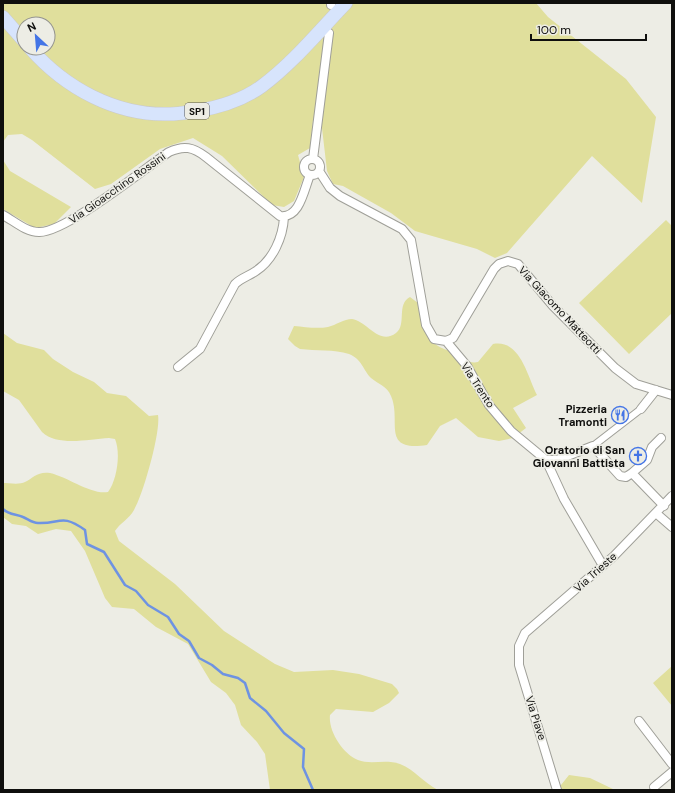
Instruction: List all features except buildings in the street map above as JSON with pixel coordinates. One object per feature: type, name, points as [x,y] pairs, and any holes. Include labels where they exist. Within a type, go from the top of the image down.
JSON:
[{"type":"main road","name":"SP1","points":[[38,56],[60,78],[95,99],[131,111],[170,114],[218,108],[240,99],[262,87],[296,56],[346,3]]},
{"type":"main road","points":[[3,17],[16,32]]},
{"type":"street","points":[[313,158],[329,33]]},
{"type":"street","name":"Via Gioacchino Rossini","points":[[3,215],[30,231],[50,231],[80,215],[169,152],[186,147],[201,153],[276,214],[284,217]]},
{"type":"street","points":[[313,158],[320,163],[319,171],[330,188],[340,196],[402,229],[411,240],[426,325],[434,339],[446,341]]},
{"type":"street","points":[[313,158],[307,160],[304,166],[305,171],[310,174],[315,174],[319,171]]},
{"type":"street","points":[[178,368],[200,349],[235,284],[241,278],[261,268],[269,259],[279,241],[284,217],[294,213],[300,203],[310,174]]},
{"type":"street","name":"Via Giacomo Matteotti","points":[[446,341],[453,338],[494,269],[499,264],[508,261],[518,264],[554,306],[615,368],[636,384],[672,395]]},
{"type":"street","name":"Via Trento","points":[[446,341],[467,366],[489,405],[512,431],[546,460],[564,498],[602,564]]},
{"type":"street","points":[[546,460],[557,460],[593,446],[640,409],[656,390]]},
{"type":"street","points":[[593,446],[620,476],[626,477],[647,460],[652,447],[662,438]]},
{"type":"street","points":[[632,473],[664,506]]},
{"type":"street","name":"Via Trieste","points":[[519,646],[526,633],[602,564],[614,556],[657,514],[672,496]]},
{"type":"street","points":[[657,514],[672,527]]},
{"type":"street","name":"Via Piave","points":[[519,646],[519,665],[558,790]]},
{"type":"street","points":[[639,721],[672,764]]},
{"type":"street","points":[[654,787],[672,772]]},
{"type":"shaded area","points":[[3,3],[536,3],[548,17],[626,79],[656,117],[642,203],[592,156],[507,253],[495,258],[477,249],[415,231],[391,213],[343,186],[333,184],[327,171],[322,128],[313,120],[310,148],[298,155],[304,177],[294,201],[284,207],[272,205],[222,156],[193,138],[160,149],[111,184],[95,189],[32,140],[22,134],[8,135],[3,142]]},
{"type":"shaded area","points":[[3,160],[10,171],[71,207],[54,224],[35,228],[3,209]]},
{"type":"shaded area","points":[[666,220],[672,226],[672,313],[629,354],[579,303]]},
{"type":"shaded area","points":[[410,297],[418,303],[422,322],[429,337],[440,347],[472,362],[478,362],[493,344],[502,344],[510,347],[516,353],[526,369],[537,395],[513,408],[526,428],[513,438],[499,441],[478,437],[456,418],[440,426],[427,445],[412,446],[403,444],[398,439],[396,432],[394,406],[391,396],[385,387],[368,375],[357,359],[349,354],[337,351],[300,349],[288,339],[294,326],[324,328],[352,319],[358,321],[379,335],[384,337],[390,336],[396,333],[399,329],[401,325],[403,304]]},
{"type":"shaded area","points":[[3,333],[17,343],[44,350],[53,359],[73,372],[94,382],[107,393],[126,396],[149,416],[158,415],[157,435],[142,491],[130,516],[115,531],[119,541],[175,584],[224,631],[275,664],[294,672],[333,670],[359,674],[392,684],[399,693],[389,703],[373,712],[336,709],[330,715],[331,728],[334,735],[342,747],[352,757],[368,762],[389,762],[400,764],[438,790],[270,790],[265,754],[257,742],[241,725],[235,705],[226,693],[211,682],[188,644],[156,627],[134,609],[112,607],[105,598],[85,551],[71,531],[56,529],[38,534],[26,526],[12,524],[3,517],[3,483],[23,483],[42,473],[57,475],[94,491],[108,492],[116,474],[118,452],[115,439],[109,438],[65,441],[49,437],[42,432],[19,400],[3,391]]},
{"type":"shaded area","points":[[672,666],[672,706],[653,683]]},
{"type":"shaded area","points":[[569,775],[590,778],[615,790],[557,790]]},
{"type":"waterway","points":[[3,509],[34,522],[46,523],[61,520],[71,522],[85,530],[87,544],[104,552],[125,585],[136,591],[148,605],[168,617],[179,634],[189,641],[199,658],[212,665],[223,674],[238,678],[245,683],[250,698],[266,711],[284,733],[304,749],[303,767],[313,790]]},
{"type":"place","name":"Pizzeria Tramonti","points":[[620,415]]},
{"type":"place","name":"Oratorio di San Giovanni Battista","points":[[638,456]]}]
